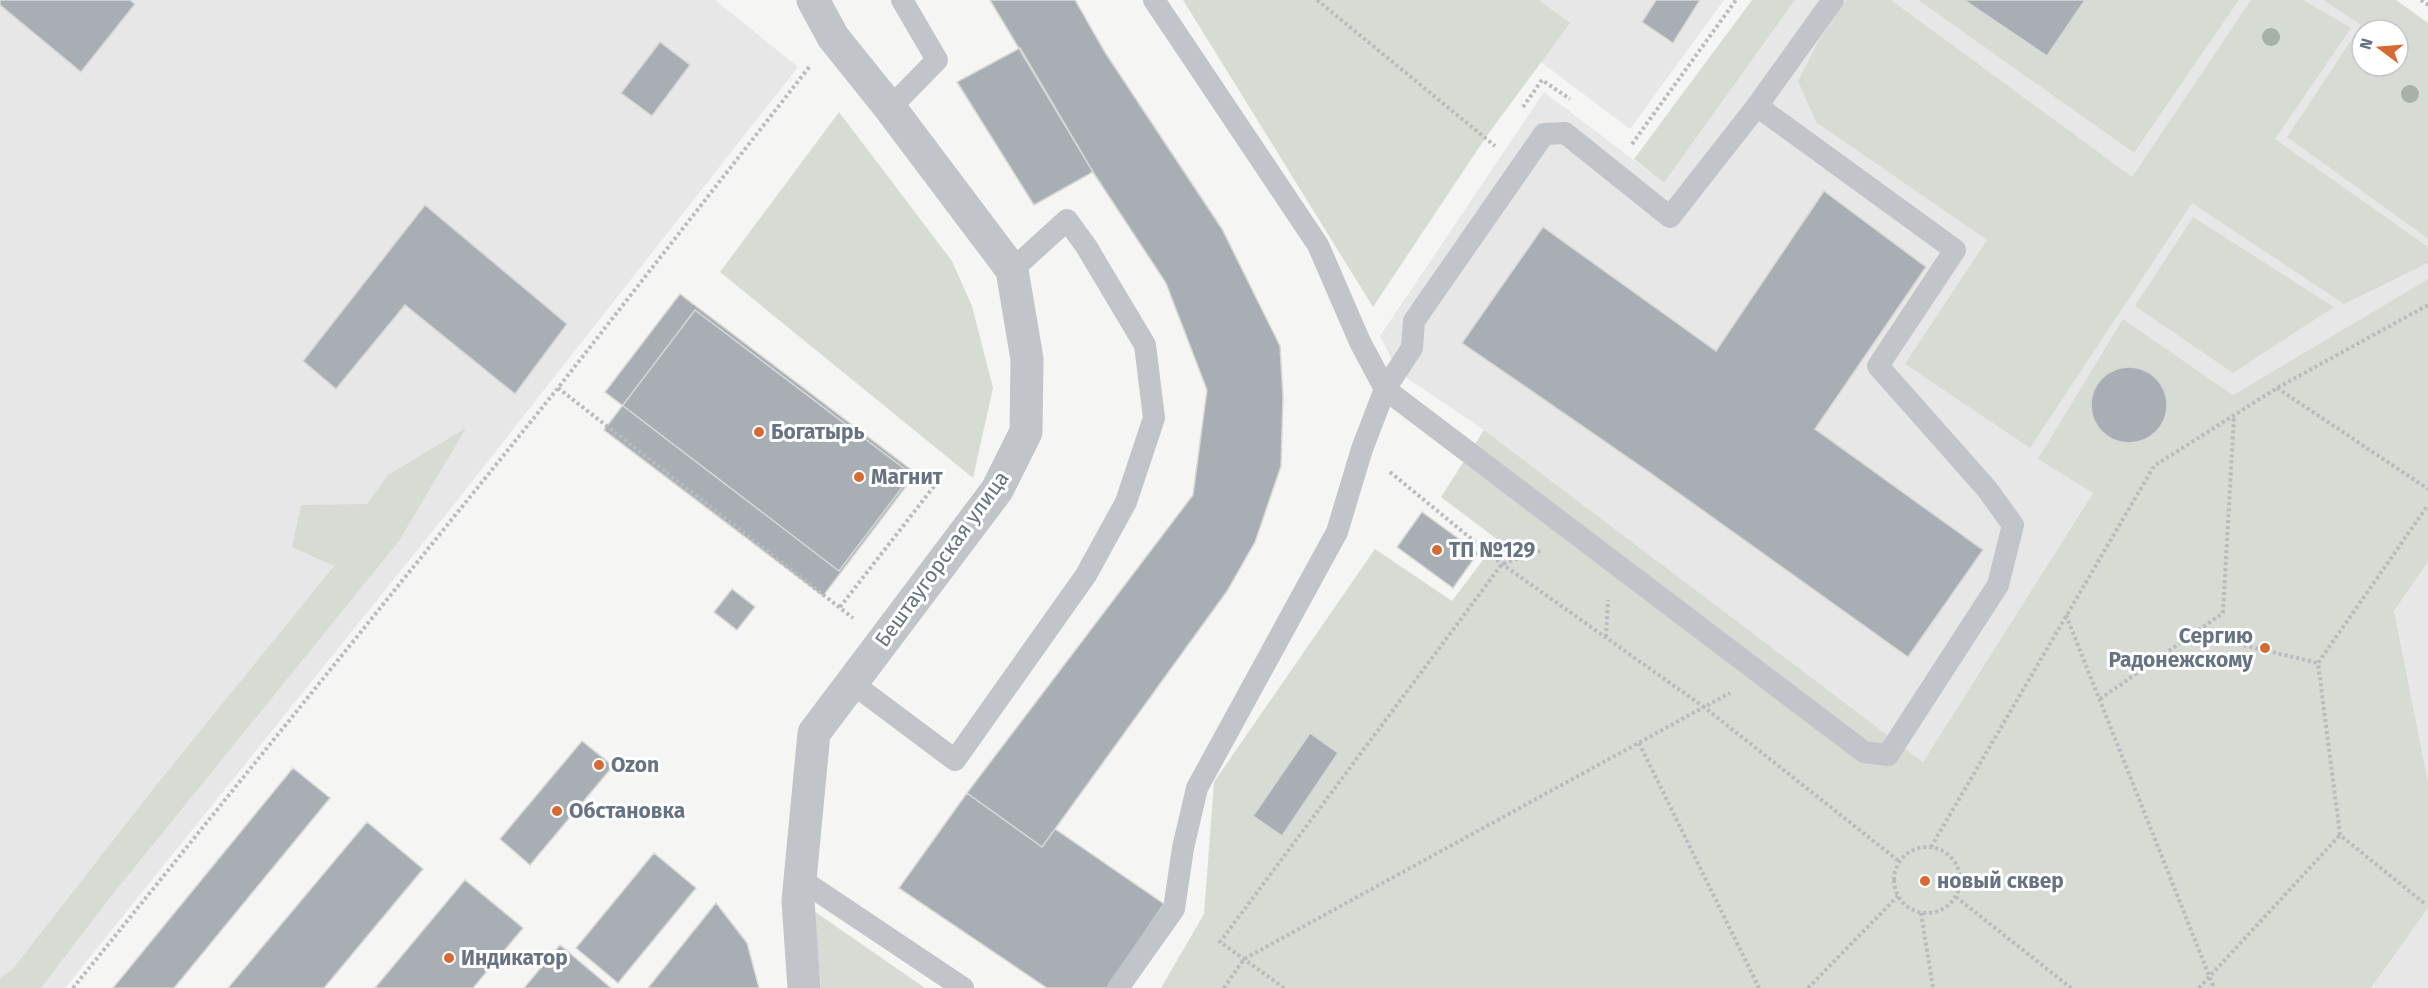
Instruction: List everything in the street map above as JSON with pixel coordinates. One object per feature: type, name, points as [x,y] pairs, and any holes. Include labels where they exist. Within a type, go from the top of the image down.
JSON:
[{"type":"street","name":"Бештаугорская улица","points":[[804,988],[798,901],[814,733],[996,490],[1026,432],[1028,359],[1012,270],[891,108],[832,37],[813,0]]},
{"type":"lane","points":[[891,108],[937,60],[902,0]]},
{"type":"lane","points":[[1154,0],[1318,245],[1360,342],[1385,388],[1864,752],[1888,755],[1998,585],[2013,525],[1987,489],[1878,366],[1955,250],[1757,106]]},
{"type":"lane","points":[[1118,988],[1174,909],[1183,848],[1197,788],[1337,532],[1362,449],[1385,388],[1412,348],[1414,321],[1544,134],[1565,133],[1670,217],[1757,106],[1833,0]]},
{"type":"lane","points":[[852,683],[955,760],[1086,575],[1126,502],[1154,418],[1145,345],[1086,246],[1067,220],[1012,270]]},
{"type":"lane","points":[[800,879],[963,988]]},
{"type":"path","points":[[1317,0],[1496,146]]},
{"type":"path","points":[[2421,0],[2428,5]]},
{"type":"path","points":[[72,988],[558,388],[832,37]]},
{"type":"path","points":[[1931,847],[2154,466],[2277,388],[2428,305]]},
{"type":"path","points":[[558,388],[883,641]]},
{"type":"path","points":[[2277,388],[2428,489]]},
{"type":"path","points":[[2100,699],[2223,613],[2235,416]]},
{"type":"path","points":[[1362,449],[1502,564],[1704,707],[1900,862]]},
{"type":"path","points":[[840,607],[935,485]]},
{"type":"path","points":[[2424,903],[2340,835],[2318,663],[2428,506]]},
{"type":"path","points":[[1284,988],[1220,942],[1502,564]]},
{"type":"path","points":[[2066,615],[2214,988]]},
{"type":"path","points":[[2196,634],[2318,663]]},
{"type":"path","points":[[1224,988],[1244,959],[1762,674]]},
{"type":"path","points":[[1639,743],[1759,988]]},
{"type":"path","points":[[2199,988],[2340,835]]},
{"type":"path","points":[[1931,847],[1942,850],[1957,865],[1960,887],[1956,897],[1941,910],[1921,913],[1912,910],[1899,896],[1894,879],[1900,862],[1913,850],[1931,847]]},
{"type":"path","points":[[1808,988],[1899,896]]},
{"type":"path","points":[[1956,897],[2071,988]]},
{"type":"path","points":[[1921,913],[1933,988]]},
{"type":"shaded area","points":[[0,0],[715,0],[798,67],[452,507],[65,988],[0,988]]},
{"type":"shaded area","points":[[1183,0],[1539,0],[1570,23],[1486,137],[1373,307]]},
{"type":"shaded area","points":[[1458,0],[1724,0],[1630,129]]},
{"type":"shaded area","points":[[1752,0],[1795,0],[1664,183],[1634,159]]},
{"type":"shaded area","points":[[1795,0],[1918,0],[2134,153],[2239,0],[2323,0],[2350,18],[2350,42],[2287,137],[2428,239],[2428,279],[2233,395],[2123,319],[2093,493],[1923,762],[1484,430],[1398,372],[1380,336],[1544,92],[1664,183]]},
{"type":"shaded area","points":[[1846,0],[1891,0],[2132,177],[2251,0],[2303,0],[2350,29],[2275,139],[2428,247],[2428,263],[2344,304],[2192,203],[2030,448],[1905,364],[1987,240],[1816,122],[1798,81],[1819,40]]},
{"type":"shaded area","points":[[1918,0],[2239,0],[2134,153]]},
{"type":"shaded area","points":[[2323,0],[2396,0],[2428,23],[2428,239],[2287,137],[2350,42],[2350,78],[2410,78],[2410,18],[2350,18]]},
{"type":"shaded area","points":[[839,112],[952,261],[972,306],[993,388],[973,478],[720,272]]},
{"type":"shaded area","points":[[2193,217],[2334,307],[2233,373],[2135,306]]},
{"type":"shaded area","points":[[2428,279],[2428,562],[2394,611],[2428,782],[2428,908],[2371,988],[1161,988],[1204,914],[1214,782],[1375,549],[1452,601],[1498,540],[1441,497],[1484,430],[1923,762],[2093,493],[2038,459],[2123,319],[2233,395]]},
{"type":"shaded area","points":[[466,428],[399,541],[108,900],[41,988],[0,988],[0,978],[12,970],[154,788],[334,566],[292,547],[301,505],[367,504],[388,475]]},
{"type":"shaded area","points":[[2428,562],[2428,782],[2394,611]]},
{"type":"shaded area","points":[[2428,908],[2428,988],[2371,988]]},
{"type":"shaded area","points":[[814,911],[925,988],[821,988]]},
{"type":"building","points":[[0,0],[130,0],[135,4],[81,72],[0,5]]},
{"type":"building","points":[[990,0],[1075,0],[1106,54],[1222,229],[1280,346],[1283,397],[1281,466],[1255,542],[1227,591],[1042,847],[967,793],[1193,495],[1207,390],[1166,283],[1093,172]]},
{"type":"building","points":[[1656,0],[1700,0],[1673,43],[1642,22]]},
{"type":"building","points":[[1964,0],[2085,0],[2047,56]]},
{"type":"building","points":[[660,42],[690,65],[652,116],[621,93]]},
{"type":"building","points":[[1020,48],[1093,172],[1034,205],[957,82]]},
{"type":"building","points":[[1824,191],[1926,267],[1815,429],[1983,550],[1908,657],[1649,472],[1462,343],[1543,227],[1716,351]]},
{"type":"building","points":[[425,205],[567,324],[515,394],[405,305],[336,389],[303,361]]},
{"type":"building","name":"Богатырь","points":[[680,294],[914,472],[839,571],[605,392]]},
{"type":"building","name":"Богатырь","points":[[695,310],[914,476],[823,596],[604,430]]},
{"type":"building","points":[[2129,367],[2143,370],[2156,378],[2164,391],[2167,405],[2164,419],[2156,432],[2143,440],[2129,443],[2115,440],[2102,432],[2094,419],[2091,405],[2094,391],[2102,378],[2115,370]]},
{"type":"building","name":"ТП №129","points":[[1422,512],[1478,553],[1453,588],[1397,547]]},
{"type":"building","points":[[732,589],[755,607],[737,630],[714,612]]},
{"type":"building","points":[[1310,733],[1338,753],[1282,836],[1253,816]]},
{"type":"building","points":[[582,741],[613,766],[530,865],[500,839]]},
{"type":"building","points":[[293,768],[330,798],[174,988],[113,988]]},
{"type":"building","points":[[967,793],[1042,847],[1055,829],[1164,904],[1107,988],[1047,988],[899,888]]},
{"type":"building","points":[[367,822],[423,869],[324,988],[228,988]]},
{"type":"building","points":[[654,853],[696,888],[618,983],[576,948]]},
{"type":"building","name":"Индикатор","points":[[465,880],[523,928],[473,988],[375,988]]},
{"type":"building","points":[[716,903],[747,943],[759,988],[648,988]]},
{"type":"building","points":[[560,945],[611,988],[524,988]]},
{"type":"place","name":"Богатырь","points":[[759,432]]},
{"type":"place","name":"Магнит","points":[[859,477]]},
{"type":"place","name":"ТП №129","points":[[1437,550]]},
{"type":"place","name":"Сергию Радонежскому","points":[[2265,648]]},
{"type":"place","name":"Ozon","points":[[599,765]]},
{"type":"place","name":"Обстановка","points":[[557,811]]},
{"type":"place","name":"новый сквер","points":[[1925,881]]},
{"type":"place","name":"Индикатор","points":[[449,958]]}]
